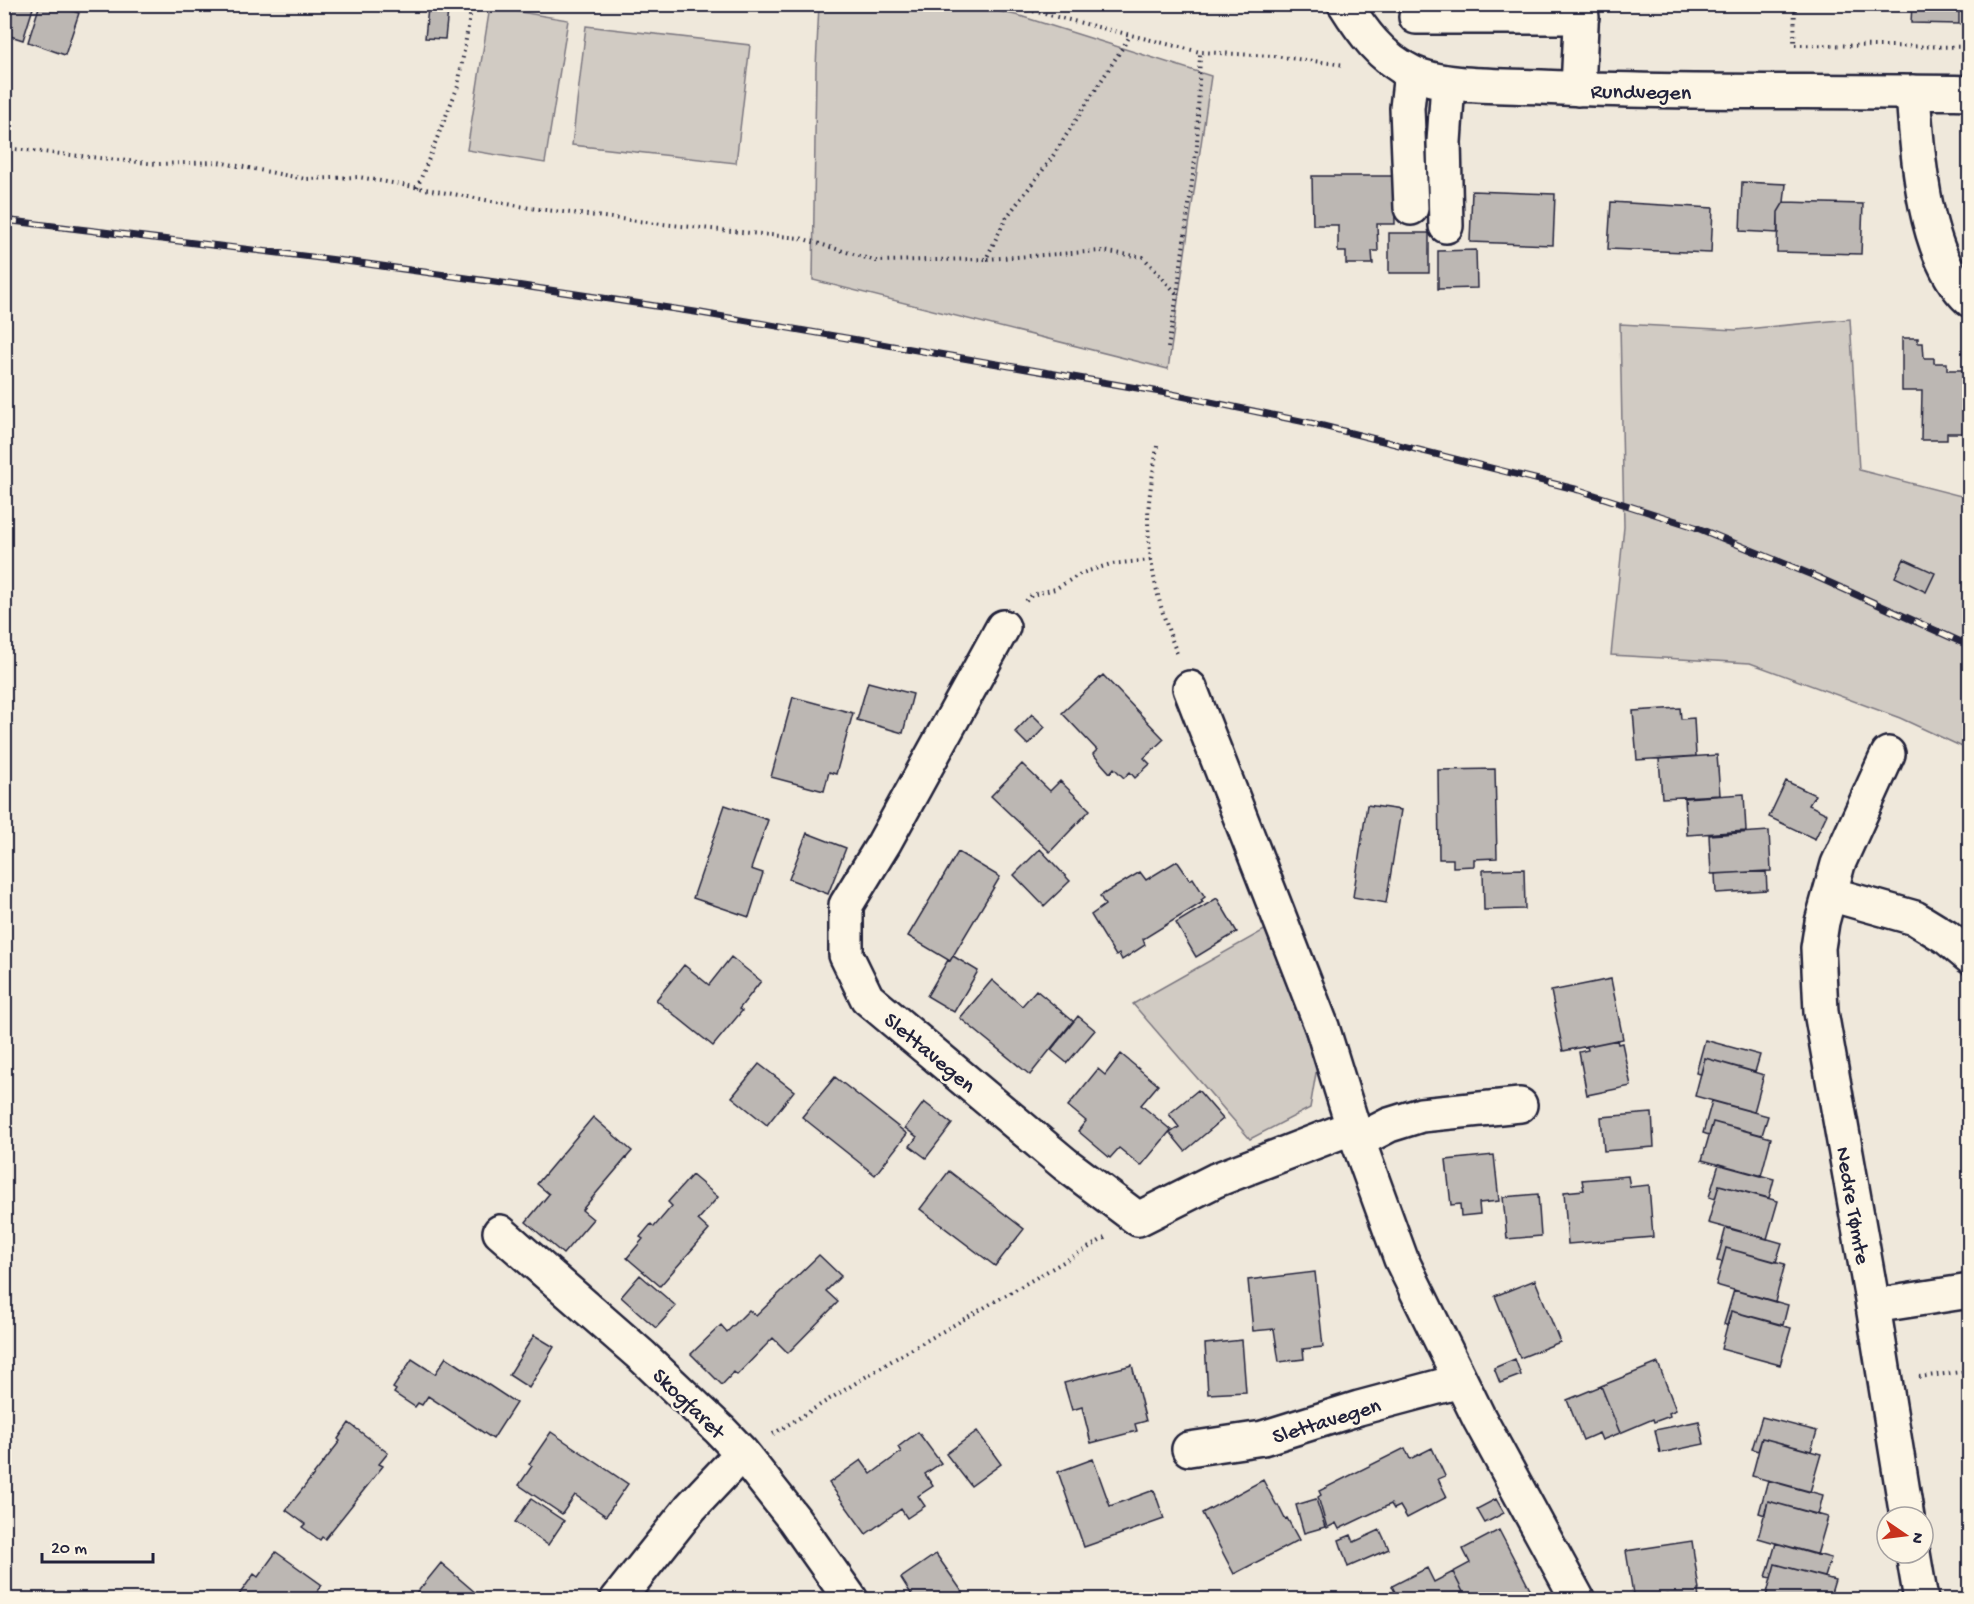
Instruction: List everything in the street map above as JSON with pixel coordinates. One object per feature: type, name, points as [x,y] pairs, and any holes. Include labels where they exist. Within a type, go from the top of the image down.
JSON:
[{"type":"street","name":"Rundvegen","points":[[1345,4],[1363,34],[1384,54],[1411,72],[1448,83],[1578,89],[1970,93]]},
{"type":"street","points":[[1416,17],[1582,11],[1578,89]]},
{"type":"street","points":[[1411,72],[1407,108],[1411,208]]},
{"type":"street","points":[[1446,226],[1444,142],[1448,83]]},
{"type":"street","points":[[1913,92],[1916,141],[1930,224],[1942,262],[1952,279],[1970,300]]},
{"type":"street","name":"Slettavegen","points":[[1003,627],[884,843],[846,904],[846,954],[867,998],[1065,1164],[1138,1219]]},
{"type":"street","points":[[1190,688],[1322,1027],[1356,1134],[1401,1259],[1479,1418],[1578,1599]]},
{"type":"street","name":"Nedre Tømte","points":[[1888,754],[1845,848],[1830,894],[1818,948],[1821,1012],[1873,1306],[1905,1505]]},
{"type":"street","points":[[1830,894],[1915,918],[1946,937],[1970,957]]},
{"type":"street","points":[[1138,1219],[1216,1180],[1356,1134],[1421,1115],[1520,1105]]},
{"type":"street","name":"Skogfaret","points":[[500,1233],[650,1363],[742,1454],[794,1519],[851,1599]]},
{"type":"street","points":[[1873,1306],[1970,1291]]},
{"type":"street","name":"Slettavegen","points":[[1189,1449],[1263,1438],[1359,1408],[1460,1381]]},
{"type":"street","points":[[617,1599],[691,1507],[742,1454]]},
{"type":"street","points":[[1915,1565],[1921,1599]]},
{"type":"path","points":[[417,188],[458,86],[472,4]]},
{"type":"path","points":[[1004,4],[1200,52],[1273,56],[1353,66]]},
{"type":"path","points":[[1795,4],[1794,45],[1970,46]]},
{"type":"path","points":[[986,259],[1006,218],[1049,162],[1130,36]]},
{"type":"path","points":[[1168,348],[1178,294],[1197,145],[1200,52]]},
{"type":"path","points":[[4,148],[157,164],[218,162],[305,179],[359,177],[530,208],[800,238],[876,261],[986,259],[1101,250],[1143,257],[1178,294]]},
{"type":"path","points":[[1157,446],[1148,518],[1152,576],[1163,616],[1190,688]]},
{"type":"path","points":[[1003,627],[1032,595],[1055,589],[1082,573],[1112,564],[1151,560]]},
{"type":"path","points":[[742,1454],[893,1360],[1138,1219]]},
{"type":"path","points":[[1885,1383],[1970,1371]]},
{"type":"path","points":[[1970,1391],[1970,1422]]},
{"type":"shaded area","points":[[819,5],[970,5],[1020,16],[1211,76],[1168,369],[813,280]]},
{"type":"shaded area","points":[[490,7],[568,20],[545,163],[467,150]]},
{"type":"shaded area","points":[[586,26],[750,45],[736,163],[572,145]]},
{"type":"shaded area","points":[[1850,319],[1859,470],[1969,498],[1969,750],[1900,718],[1750,663],[1611,655],[1624,527],[1620,324],[1736,330]]},
{"type":"shaded area","points":[[1266,929],[1317,1067],[1310,1108],[1250,1139],[1133,1004]]},
{"type":"building","points":[[5,4],[21,4],[33,8],[23,40],[4,34]]},
{"type":"building","points":[[40,4],[52,4],[79,13],[65,55],[28,42]]},
{"type":"building","points":[[1912,4],[1959,4],[1959,24],[1911,23]]},
{"type":"building","points":[[428,8],[448,10],[445,39],[425,38]]},
{"type":"building","points":[[1312,176],[1394,176],[1395,224],[1377,224],[1378,251],[1372,251],[1373,264],[1346,264],[1346,252],[1338,252],[1338,225],[1313,225]]},
{"type":"building","points":[[1742,182],[1786,184],[1784,202],[1778,212],[1778,233],[1740,231]]},
{"type":"building","points":[[1472,191],[1555,194],[1553,245],[1470,242]]},
{"type":"building","points":[[1611,202],[1713,208],[1711,253],[1608,249]]},
{"type":"building","points":[[1784,202],[1863,204],[1861,254],[1777,252],[1778,212]]},
{"type":"building","points":[[1389,233],[1429,233],[1429,273],[1389,273]]},
{"type":"building","points":[[1476,250],[1477,288],[1438,289],[1438,251]]},
{"type":"building","points":[[1902,338],[1918,338],[1918,343],[1923,343],[1924,358],[1934,358],[1934,363],[1947,363],[1947,370],[1970,370],[1970,433],[1947,433],[1947,440],[1921,440],[1922,391],[1902,391]]},
{"type":"building","points":[[1904,559],[1935,573],[1926,592],[1895,577]]},
{"type":"building","points":[[1103,675],[1164,739],[1144,758],[1150,764],[1135,778],[1130,772],[1124,778],[1114,768],[1110,773],[1093,754],[1097,750],[1062,713]]},
{"type":"building","points":[[868,682],[913,694],[903,733],[857,720]]},
{"type":"building","points":[[793,697],[853,713],[836,774],[829,772],[824,791],[771,777]]},
{"type":"building","points":[[1680,708],[1681,719],[1694,718],[1696,756],[1637,760],[1633,711]]},
{"type":"building","points":[[1032,714],[1045,727],[1028,745],[1015,732]]},
{"type":"building","points":[[1717,755],[1720,795],[1662,798],[1659,759]]},
{"type":"building","points":[[1022,764],[1050,791],[1060,781],[1090,810],[1050,852],[991,796]]},
{"type":"building","points":[[1495,769],[1497,858],[1474,859],[1474,866],[1453,867],[1453,859],[1439,859],[1438,770]]},
{"type":"building","points":[[1786,781],[1815,795],[1809,805],[1827,814],[1815,839],[1769,817]]},
{"type":"building","points":[[1744,794],[1746,831],[1687,835],[1685,798]]},
{"type":"building","points":[[725,805],[768,820],[751,869],[763,873],[749,917],[693,898]]},
{"type":"building","points":[[1367,805],[1401,810],[1386,903],[1353,897]]},
{"type":"building","points":[[1769,831],[1771,871],[1711,874],[1709,835]]},
{"type":"building","points":[[807,833],[846,848],[828,894],[789,879]]},
{"type":"building","points":[[1040,849],[1070,881],[1044,906],[1014,875]]},
{"type":"building","points":[[958,852],[1000,877],[950,961],[908,936]]},
{"type":"building","points":[[1177,861],[1190,880],[1193,878],[1205,897],[1201,900],[1203,902],[1143,939],[1145,945],[1122,960],[1119,954],[1116,956],[1091,915],[1105,905],[1100,896],[1140,872],[1146,880]]},
{"type":"building","points":[[1524,869],[1525,909],[1484,910],[1483,870]]},
{"type":"building","points":[[1766,871],[1767,890],[1716,893],[1715,874]]},
{"type":"building","points":[[1217,898],[1237,932],[1196,957],[1176,923]]},
{"type":"building","points":[[953,956],[978,971],[954,1012],[927,996],[948,960],[950,961]]},
{"type":"building","points":[[731,957],[761,981],[739,1009],[742,1011],[713,1046],[656,1000],[684,965],[709,985]]},
{"type":"building","points":[[1611,979],[1623,1039],[1563,1051],[1551,991]]},
{"type":"building","points":[[992,980],[1022,1006],[1036,990],[1073,1021],[1030,1075],[960,1018]]},
{"type":"building","points":[[1078,1016],[1095,1030],[1067,1063],[1051,1050]]},
{"type":"building","points":[[1617,1040],[1618,1044],[1622,1043],[1631,1086],[1587,1095],[1579,1052],[1588,1050],[1587,1046]]},
{"type":"building","points":[[1705,1040],[1760,1055],[1755,1072],[1705,1058],[1701,1074],[1696,1073]]},
{"type":"building","points":[[1121,1054],[1158,1085],[1141,1105],[1171,1130],[1141,1166],[1119,1148],[1110,1158],[1078,1131],[1086,1121],[1068,1106],[1098,1069],[1105,1075]]},
{"type":"building","points":[[1705,1058],[1764,1075],[1754,1112],[1695,1096]]},
{"type":"building","points":[[759,1064],[794,1091],[767,1125],[732,1097]]},
{"type":"building","points":[[835,1077],[907,1134],[875,1175],[802,1117]]},
{"type":"building","points":[[1198,1090],[1223,1119],[1185,1151],[1170,1133],[1179,1127],[1169,1114]]},
{"type":"building","points":[[1712,1101],[1768,1116],[1762,1135],[1713,1122],[1709,1135],[1703,1133]]},
{"type":"building","points":[[924,1102],[952,1124],[926,1158],[910,1146],[917,1137],[905,1128]]},
{"type":"building","points":[[1652,1113],[1654,1147],[1604,1151],[1601,1117]]},
{"type":"building","points":[[593,1117],[632,1151],[582,1210],[593,1219],[563,1254],[526,1222],[549,1194],[537,1184]]},
{"type":"building","points":[[1713,1122],[1771,1138],[1761,1176],[1702,1160]]},
{"type":"building","points":[[1494,1155],[1499,1201],[1479,1203],[1480,1214],[1461,1216],[1460,1204],[1451,1205],[1446,1160]]},
{"type":"building","points":[[1719,1164],[1774,1179],[1769,1198],[1719,1185],[1715,1199],[1709,1197]]},
{"type":"building","points":[[949,1171],[1024,1229],[995,1266],[920,1209]]},
{"type":"building","points":[[692,1175],[718,1197],[698,1220],[709,1230],[660,1286],[627,1258],[643,1239],[640,1237],[651,1224],[654,1227],[672,1206],[668,1202]]},
{"type":"building","points":[[1628,1176],[1630,1187],[1649,1185],[1653,1237],[1568,1244],[1564,1192],[1584,1190],[1582,1180]]},
{"type":"building","points":[[1719,1185],[1778,1201],[1767,1239],[1708,1223]]},
{"type":"building","points":[[1538,1194],[1541,1236],[1507,1239],[1503,1197]]},
{"type":"building","points":[[1726,1227],[1782,1243],[1776,1262],[1726,1248],[1722,1262],[1717,1261]]},
{"type":"building","points":[[1726,1248],[1785,1264],[1775,1302],[1716,1285]]},
{"type":"building","points":[[819,1255],[841,1276],[826,1291],[838,1302],[788,1353],[773,1338],[737,1375],[734,1372],[722,1385],[691,1354],[721,1325],[727,1332],[749,1310],[756,1316]]},
{"type":"building","points":[[1315,1272],[1323,1347],[1303,1349],[1304,1359],[1279,1362],[1274,1329],[1253,1331],[1248,1280]]},
{"type":"building","points":[[640,1275],[676,1306],[656,1328],[621,1297]]},
{"type":"building","points":[[1535,1280],[1560,1342],[1520,1358],[1495,1296]]},
{"type":"building","points":[[1734,1290],[1788,1305],[1783,1325],[1731,1311],[1728,1326],[1724,1324]]},
{"type":"building","points":[[1731,1311],[1791,1328],[1780,1365],[1721,1349]]},
{"type":"building","points":[[534,1335],[554,1347],[529,1388],[509,1375]]},
{"type":"building","points":[[1242,1340],[1246,1392],[1208,1394],[1205,1344]]},
{"type":"building","points":[[446,1357],[516,1403],[493,1439],[428,1396],[422,1405],[418,1403],[415,1407],[394,1393],[396,1390],[393,1388],[412,1359],[435,1374]]},
{"type":"building","points":[[1515,1359],[1521,1375],[1500,1383],[1494,1368]]},
{"type":"building","points":[[1658,1363],[1676,1410],[1669,1413],[1670,1416],[1654,1422],[1653,1419],[1620,1433],[1601,1386]]},
{"type":"building","points":[[1132,1365],[1146,1421],[1135,1424],[1137,1431],[1091,1443],[1082,1407],[1072,1410],[1064,1383]]},
{"type":"building","points":[[1601,1386],[1620,1433],[1602,1440],[1599,1433],[1583,1440],[1567,1400]]},
{"type":"building","points":[[1762,1417],[1817,1431],[1811,1451],[1762,1438],[1758,1451],[1752,1449]]},
{"type":"building","points":[[1699,1421],[1704,1444],[1660,1453],[1655,1430]]},
{"type":"building","points":[[349,1423],[388,1453],[379,1464],[383,1466],[325,1539],[322,1537],[320,1540],[302,1527],[305,1524],[286,1510],[340,1441],[338,1439]]},
{"type":"building","points":[[977,1431],[1001,1464],[971,1486],[946,1454]]},
{"type":"building","points":[[551,1432],[628,1484],[606,1516],[575,1495],[562,1514],[519,1485],[532,1466],[529,1464]]},
{"type":"building","points":[[918,1432],[941,1463],[925,1474],[933,1486],[918,1496],[925,1506],[907,1518],[901,1509],[866,1534],[829,1483],[861,1460],[871,1474],[901,1452],[898,1447]]},
{"type":"building","points":[[1762,1438],[1821,1454],[1810,1492],[1752,1476]]},
{"type":"building","points":[[1405,1448],[1410,1459],[1432,1448],[1445,1476],[1438,1479],[1447,1497],[1407,1518],[1400,1506],[1394,1509],[1391,1504],[1339,1529],[1336,1523],[1327,1528],[1318,1497],[1321,1495],[1319,1491]]},
{"type":"building","points":[[1093,1459],[1110,1506],[1154,1490],[1164,1519],[1084,1547],[1058,1472]]},
{"type":"building","points":[[1263,1480],[1299,1540],[1234,1574],[1202,1513]]},
{"type":"building","points":[[1768,1480],[1823,1495],[1818,1515],[1768,1501],[1765,1515],[1759,1513]]},
{"type":"building","points":[[531,1499],[564,1521],[548,1545],[515,1522]]},
{"type":"building","points":[[1316,1499],[1325,1527],[1304,1533],[1296,1505]]},
{"type":"building","points":[[1496,1499],[1504,1513],[1485,1523],[1477,1509]]},
{"type":"building","points":[[1768,1501],[1828,1517],[1817,1555],[1758,1538]]},
{"type":"building","points":[[1380,1530],[1389,1549],[1348,1567],[1339,1540],[1351,1535],[1354,1542]]},
{"type":"building","points":[[1499,1530],[1534,1600],[1467,1600],[1453,1572],[1470,1563],[1463,1549]]},
{"type":"building","points":[[1692,1541],[1699,1600],[1669,1600],[1668,1595],[1634,1600],[1626,1551]]},
{"type":"building","points":[[1776,1543],[1831,1558],[1825,1577],[1775,1564],[1771,1578],[1766,1577]]},
{"type":"building","points":[[276,1552],[322,1585],[312,1600],[236,1599],[254,1574],[258,1577]]},
{"type":"building","points":[[936,1554],[968,1600],[915,1600],[901,1578]]},
{"type":"building","points":[[441,1563],[484,1600],[411,1600]]},
{"type":"building","points":[[1775,1564],[1835,1580],[1829,1600],[1765,1600]]},
{"type":"building","points":[[1427,1568],[1434,1582],[1453,1572],[1467,1600],[1399,1600],[1392,1586]]},
{"type":"railway","points":[[4,220],[353,262],[695,312],[1172,394],[1315,424],[1579,490],[1695,527],[1817,577],[1970,646]]}]
